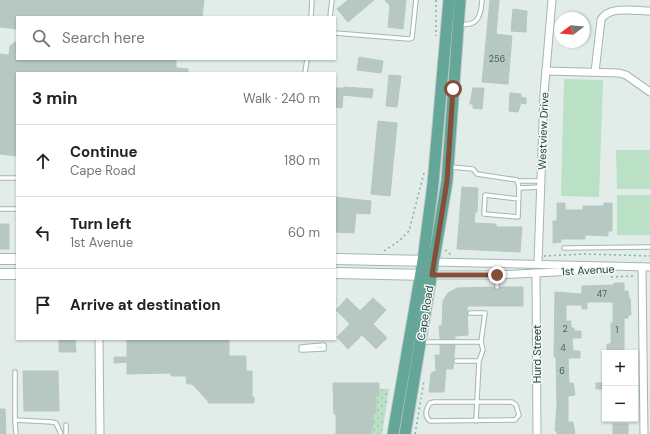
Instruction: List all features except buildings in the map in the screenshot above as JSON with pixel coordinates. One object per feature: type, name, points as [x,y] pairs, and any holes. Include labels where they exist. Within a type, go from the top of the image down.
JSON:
[{"type":"main road","name":"Cape Road","points":[[405,434],[432,275],[428,261],[448,0]]},
{"type":"main road","name":"Cape Road","points":[[393,434],[420,276],[428,261],[449,167],[460,0]]},
{"type":"main road","points":[[0,259],[16,259]]},
{"type":"main road","points":[[336,259],[428,261]]},
{"type":"main road","points":[[336,273],[420,276],[432,275]]},
{"type":"main road","points":[[0,274],[16,274]]},
{"type":"street","name":"Westview Drive","points":[[538,260],[546,71],[552,0]]},
{"type":"street","points":[[596,72],[601,20],[605,13],[613,11],[650,11]]},
{"type":"street","points":[[546,71],[596,72],[626,75],[650,92]]},
{"type":"street","name":"1st Avenue","points":[[428,261],[489,264],[538,260],[625,267]]},
{"type":"street","name":"1st Avenue","points":[[432,275],[497,275],[625,267]]},
{"type":"street","points":[[625,267],[646,267],[644,434]]},
{"type":"street","name":"Hurd Street","points":[[536,273],[537,434]]},
{"type":"street","points":[[99,340],[100,434]]},
{"type":"lane","points":[[311,16],[312,0]]},
{"type":"lane","points":[[330,16],[332,0]]},
{"type":"lane","points":[[336,33],[409,40],[412,38],[416,0]]},
{"type":"lane","points":[[458,24],[467,25],[481,15],[482,0]]},
{"type":"lane","points":[[305,72],[307,60]]},
{"type":"lane","points":[[449,167],[473,169],[477,174],[541,184]]},
{"type":"lane","points":[[0,178],[16,178]]},
{"type":"lane","points":[[518,181],[519,188],[519,199],[518,217],[484,214],[485,195],[519,199]]},
{"type":"lane","points":[[519,188],[541,184]]},
{"type":"lane","points":[[0,209],[16,209]]},
{"type":"lane","points":[[564,248],[650,247]]},
{"type":"lane","points":[[497,275],[497,287]]},
{"type":"lane","points":[[470,314],[485,313],[481,342],[483,350],[479,361],[476,421]]},
{"type":"lane","points":[[420,342],[481,342]]},
{"type":"lane","points":[[324,345],[324,349],[301,348],[324,345]]},
{"type":"lane","points":[[456,361],[479,361]]},
{"type":"lane","points":[[15,372],[16,434]]},
{"type":"lane","points":[[476,402],[512,402],[516,405],[519,415],[516,420],[476,421],[430,421],[426,416],[430,403],[476,402]]},
{"type":"lane","points":[[15,420],[56,423],[61,434]]},
{"type":"lane","points":[[66,425],[66,434]]},
{"type":"path","points":[[436,0],[436,37]]},
{"type":"path","points":[[382,252],[400,241],[409,231],[425,170]]},
{"type":"path","points":[[445,250],[449,255],[454,256]]},
{"type":"path","points":[[538,260],[578,254],[650,256]]},
{"type":"green space","points":[[564,79],[603,80],[599,197],[561,196]]},
{"type":"green space","points":[[616,150],[650,150],[650,189],[617,189]]},
{"type":"green space","points":[[617,195],[650,195],[650,235],[617,235]]},
{"type":"green space","points":[[379,389],[389,389],[382,434],[371,434],[371,429],[373,429],[373,413],[376,413],[376,396],[379,396]]},
{"type":"route","points":[[453,89],[450,155],[432,275],[497,275]]}]
